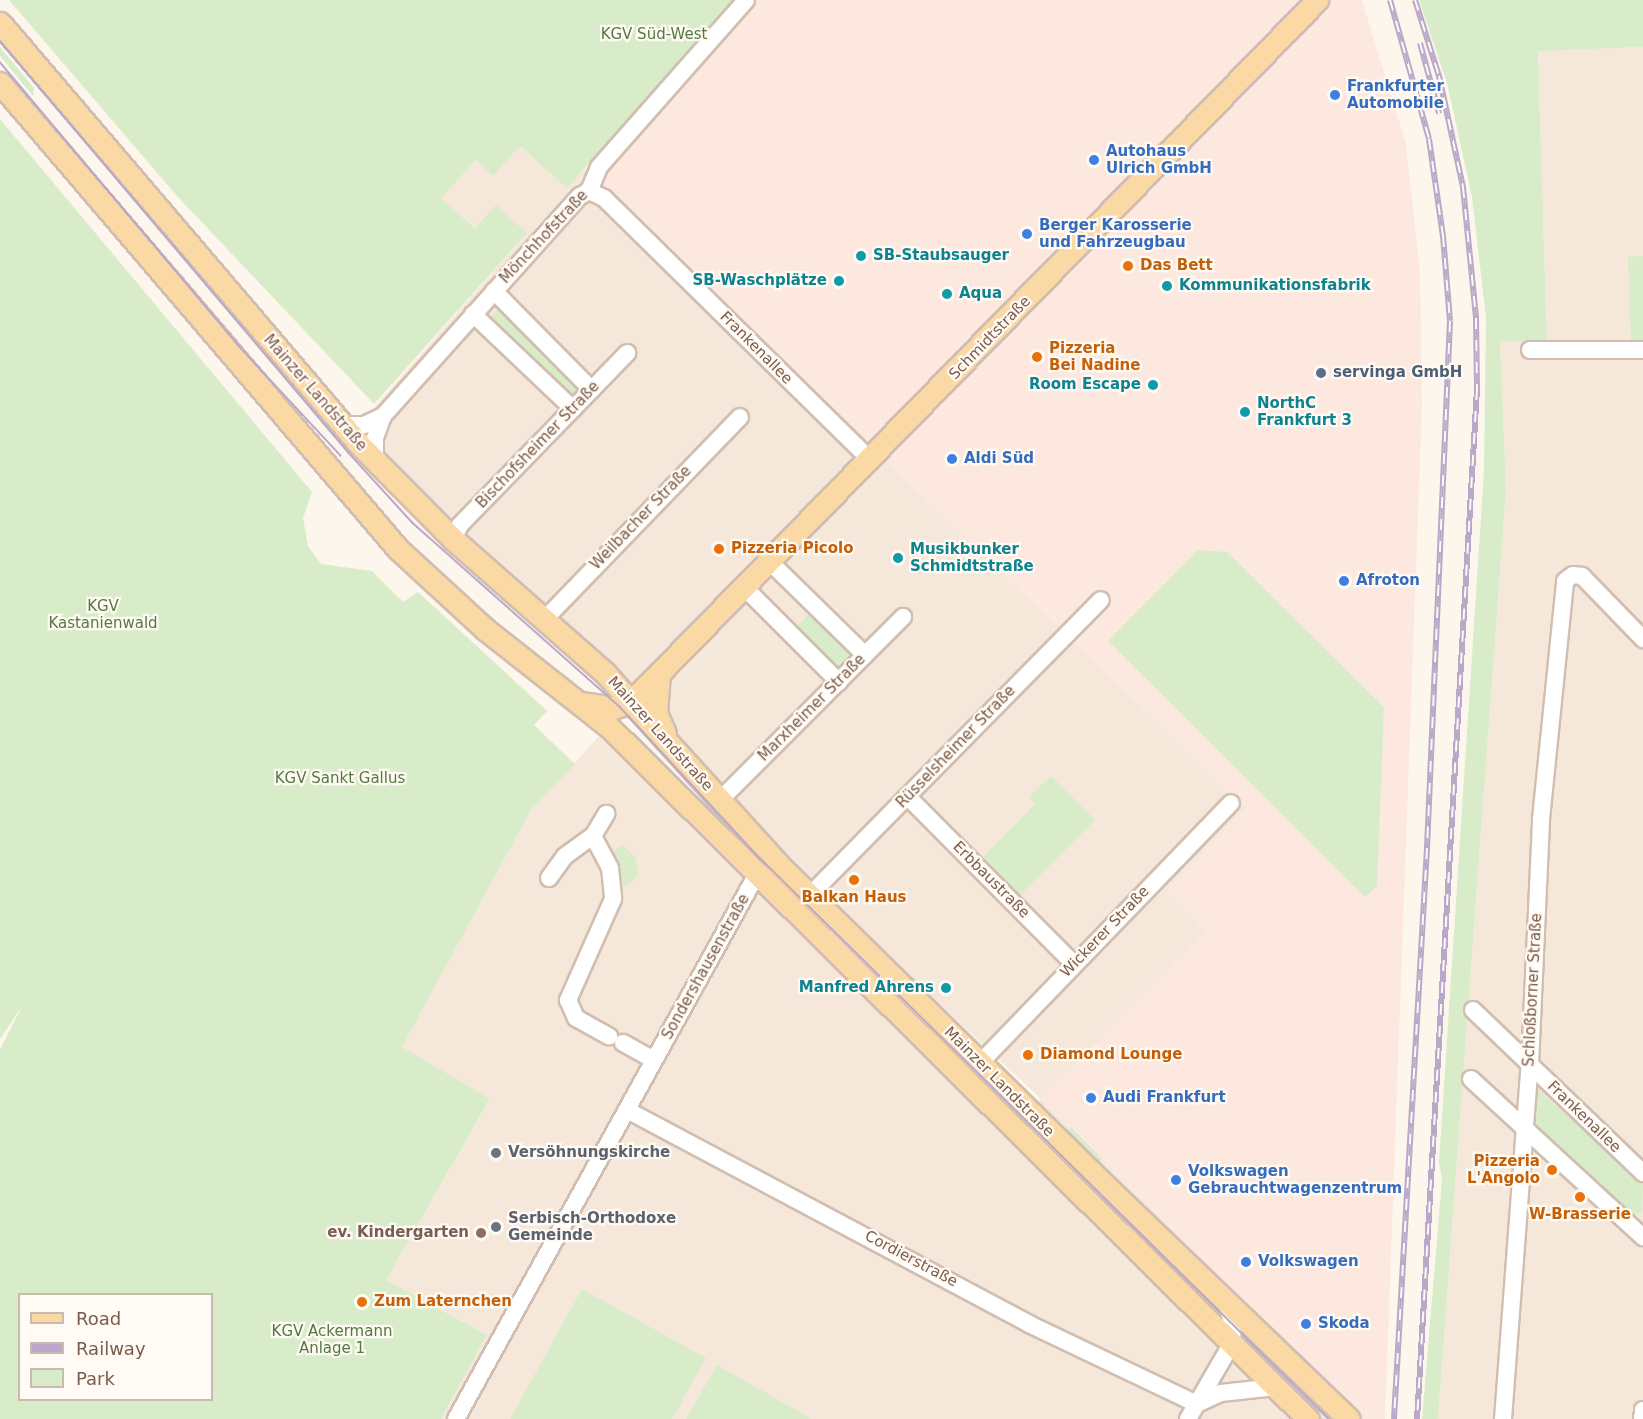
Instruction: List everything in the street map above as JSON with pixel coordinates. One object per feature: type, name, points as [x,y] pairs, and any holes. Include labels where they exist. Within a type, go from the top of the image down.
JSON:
[{"type":"main road","name":"Schmidtstraße","points":[[631,702],[745,588],[1317,0]]},
{"type":"main road","name":"Mainzer Landstraße","points":[[0,23],[341,425],[375,461],[453,539],[631,702],[810,895],[980,1063],[1349,1419]]},
{"type":"main road","name":"Mainzer Landstraße","points":[[0,83],[398,549],[485,629],[577,701],[640,757],[1308,1419]]},
{"type":"main road","points":[[659,673],[656,713],[670,743]]},
{"type":"main road","points":[[577,701],[613,708],[631,702],[627,732],[640,757]]},
{"type":"street","name":"Mönchhofstraße","points":[[375,461],[375,438],[383,416],[580,196],[589,191],[598,167],[746,0]]},
{"type":"street","name":"Frankenallee","points":[[589,191],[604,198],[870,459]]},
{"type":"street","points":[[494,291],[592,390]]},
{"type":"street","points":[[473,314],[573,409]]},
{"type":"street","points":[[1530,350],[1643,350]]},
{"type":"street","name":"Bischofsheimer Straße","points":[[453,539],[459,525],[627,353]]},
{"type":"street","points":[[341,425],[364,425],[383,416]]},
{"type":"street","name":"Weilbacher Straße","points":[[544,620],[740,417]]},
{"type":"street","points":[[770,562],[865,655]]},
{"type":"street","name":"Schloßborner Straße","points":[[1503,1419],[1523,1126],[1530,1064],[1541,819],[1565,580],[1573,575],[1582,576],[1643,639]]},
{"type":"street","points":[[745,588],[839,682]]},
{"type":"street","name":"Rüsselsheimer Straße","points":[[810,895],[1101,600]]},
{"type":"street","name":"Marxheimer Straße","points":[[720,800],[903,617]]},
{"type":"street","name":"Erbbaustraße","points":[[908,797],[1074,964]]},
{"type":"street","name":"Wickerer Straße","points":[[980,1063],[1231,803]]},
{"type":"street","points":[[549,878],[565,856],[592,836],[606,814]]},
{"type":"street","points":[[592,836],[610,868],[613,898],[568,1000],[576,1018],[654,1060]]},
{"type":"street","name":"Sondershausenstraße","points":[[456,1419],[757,874]]},
{"type":"street","name":"Frankenallee","points":[[1473,1010],[1643,1173]]},
{"type":"street","points":[[1471,1079],[1643,1237]]},
{"type":"street","name":"Cordierstraße","points":[[627,1110],[1029,1324],[1197,1404]]},
{"type":"street","points":[[1188,1419],[1232,1344],[1233,1326],[1226,1298]]},
{"type":"street","points":[[1232,1344],[1245,1338],[1266,1337]]},
{"type":"street","points":[[1197,1404],[1221,1393],[1276,1387]]},
{"type":"street","points":[[1642,1419],[1643,1410]]},
{"type":"shaded area","points":[[733,0],[1362,0],[1406,144],[1420,272],[1422,404],[1385,1419],[1363,1419],[1042,1099],[1207,932],[1167,890],[1247,808],[584,169]]},
{"type":"shaded area","points":[[1643,47],[1643,1419],[1438,1419],[1506,490],[1500,340],[1547,339],[1538,50]]},
{"type":"shaded area","points":[[520,146],[567,187],[584,169],[1247,808],[1167,890],[1207,932],[1042,1099],[1363,1419],[441,1419],[487,1335],[386,1280],[490,1100],[402,1047],[531,810],[604,731],[1009,1132],[1041,1099],[891,958],[718,785],[626,678],[351,434],[527,233],[476,228],[440,198],[476,160]]},
{"type":"green space","name":"KGV Süd-West","points":[[9,0],[733,0],[567,188],[520,146],[493,176],[476,160],[441,198],[475,228],[496,205],[527,233],[374,404],[177,196]]},
{"type":"green space","points":[[1419,0],[1643,0],[1643,47],[1538,51],[1547,340],[1500,341],[1506,490],[1438,1419],[1422,1419],[1442,1179],[1439,1163],[1484,471],[1486,318],[1472,197],[1447,83]]},
{"type":"green space","points":[[0,47],[34,88],[33,96],[0,56]]},
{"type":"green space","name":"KGV Sankt Gallus","points":[[0,119],[312,492],[303,518],[308,546],[321,564],[372,571],[403,602],[418,592],[547,711],[534,725],[575,764],[531,810],[402,1047],[490,1099],[386,1280],[487,1335],[441,1419],[0,1419],[0,1050],[22,1006],[0,1039]]},
{"type":"green space","points":[[1643,256],[1643,343],[1631,343],[1628,257]]},
{"type":"green space","points":[[500,307],[580,389],[577,393],[572,397],[491,324],[491,317]]},
{"type":"green space","points":[[1198,550],[1227,552],[1384,707],[1377,886],[1365,897],[1108,641]]},
{"type":"green space","points":[[809,614],[851,654],[837,668],[795,628]]},
{"type":"green space","points":[[1051,776],[1095,820],[1020,895],[983,857],[1035,804],[1029,797]]},
{"type":"green space","points":[[622,845],[635,857],[638,868],[637,877],[623,888],[612,854]]},
{"type":"green space","points":[[1538,1089],[1643,1184],[1642,1210],[1634,1218],[1530,1123]]},
{"type":"green space","points":[[1071,1127],[1102,1159],[1100,1161],[1096,1162],[1062,1135]]},
{"type":"green space","points":[[582,1289],[706,1358],[672,1419],[510,1419]]},
{"type":"green space","points":[[717,1365],[812,1419],[686,1419]]},
{"type":"tram line","points":[[0,41],[349,453],[413,523],[620,707],[759,857],[1329,1419]]},
{"type":"tram line","points":[[0,62],[238,345],[341,456]]},
{"type":"railway","points":[[1390,0],[1429,139],[1443,236],[1450,321],[1427,848],[1394,1419]]},
{"type":"railway","points":[[1415,0],[1439,76],[1463,187],[1476,318],[1477,389],[1417,1419]]},
{"type":"railway","points":[[1420,43],[1439,113]]},
{"type":"place","name":"Frankfurter Automobile","points":[[1335,95]]},
{"type":"place","name":"Autohaus Ulrich GmbH","points":[[1094,160]]},
{"type":"place","name":"Berger Karosserie und Fahrzeugbau","points":[[1027,234]]},
{"type":"place","name":"SB-Staubsauger","points":[[861,256]]},
{"type":"place","name":"Das Bett","points":[[1128,266]]},
{"type":"place","name":"SB-Waschplätze","points":[[839,281]]},
{"type":"place","name":"Kommunikationsfabrik","points":[[1167,286]]},
{"type":"place","name":"Aqua","points":[[947,294]]},
{"type":"place","name":"Pizzeria Bei Nadine","points":[[1037,357]]},
{"type":"place","name":"servinga GmbH","points":[[1321,373]]},
{"type":"place","name":"Room Escape","points":[[1153,385]]},
{"type":"place","name":"NorthC Frankfurt 3","points":[[1245,412]]},
{"type":"place","name":"Aldi Süd","points":[[952,459]]},
{"type":"place","name":"Pizzeria Picolo","points":[[719,549]]},
{"type":"place","name":"Musikbunker Schmidtstraße","points":[[898,558]]},
{"type":"place","name":"Afroton","points":[[1344,581]]},
{"type":"place","name":"Balkan Haus","points":[[854,880]]},
{"type":"place","name":"Manfred Ahrens","points":[[946,988]]},
{"type":"place","name":"Diamond Lounge","points":[[1028,1055]]},
{"type":"place","name":"Audi Frankfurt","points":[[1091,1098]]},
{"type":"place","name":"Versöhnungskirche","points":[[496,1153]]},
{"type":"place","name":"Pizzeria L'Angolo","points":[[1552,1170]]},
{"type":"place","name":"Volkswagen Gebrauchtwagenzentrum","points":[[1176,1180]]},
{"type":"place","name":"W-Brasserie","points":[[1580,1197]]},
{"type":"place","name":"Serbisch-Orthodoxe Gemeinde","points":[[496,1227]]},
{"type":"place","name":"ev. Kindergarten","points":[[481,1233]]},
{"type":"place","name":"Volkswagen","points":[[1246,1262]]},
{"type":"place","name":"Zum Laternchen","points":[[362,1302]]},
{"type":"place","name":"Skoda","points":[[1306,1324]]},
{"type":"park label","name":"KGV Kastanienwald","points":[[103,614]]},
{"type":"park label","name":"KGV Ackermann Anlage 1","points":[[332,1340]]}]
